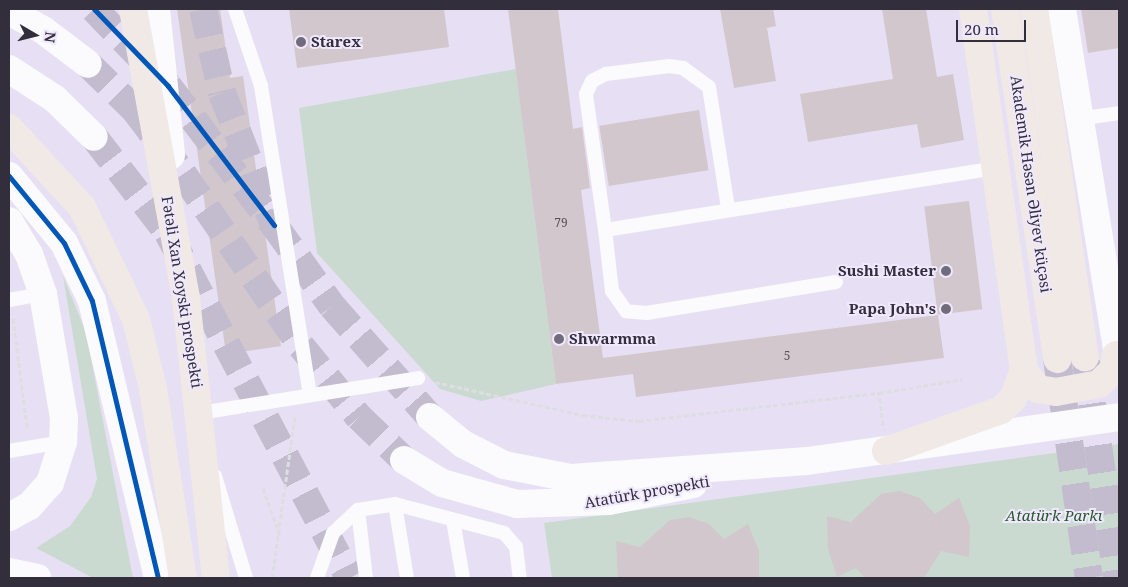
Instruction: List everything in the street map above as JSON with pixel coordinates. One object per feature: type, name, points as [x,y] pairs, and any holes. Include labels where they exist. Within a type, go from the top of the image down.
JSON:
[{"type":"main road","name":"Fətəli Xan Xoyski prospekti","points":[[132,9],[186,298],[216,578]]},
{"type":"main road","points":[[156,9],[186,298]]},
{"type":"main road","points":[[886,451],[1001,410],[1013,399],[1024,371],[998,168],[973,9]]},
{"type":"main road","name":"Akademik Həsən Əliyev küçəsi","points":[[1005,9],[1057,359]]},
{"type":"main road","name":"Akademik Həsən Əliyev küçəsi","points":[[1034,9],[1085,357]]},
{"type":"main road","points":[[1024,371],[1038,389],[1056,392],[1103,381],[1114,369],[1118,357],[1078,119],[1062,9]]},
{"type":"main road","points":[[9,11],[43,30],[88,64]]},
{"type":"main road","points":[[9,70],[55,99],[94,137]]},
{"type":"main road","points":[[9,128],[53,170],[104,245],[136,319],[153,389],[183,578]]},
{"type":"main road","points":[[9,176],[64,243],[92,301],[158,578]]},
{"type":"main road","points":[[9,221],[29,254],[43,294],[61,388],[63,442],[50,483],[29,506],[9,517]]},
{"type":"main road","name":"Atatürk prospekti","points":[[430,417],[481,454],[546,476],[598,477],[808,461],[1119,417]]},
{"type":"main road","name":"Atatürk prospekti","points":[[404,460],[442,483],[479,497],[539,506],[609,501],[808,461]]},
{"type":"main road","points":[[9,572],[37,578]]},
{"type":"lane","points":[[235,9],[261,86],[310,395]]},
{"type":"lane","points":[[728,209],[709,87],[682,68],[669,66],[606,74],[592,81],[586,94],[612,291],[626,311],[647,313],[836,282]]},
{"type":"lane","points":[[1078,119],[1119,113]]},
{"type":"lane","points":[[605,230],[728,209],[998,168]]},
{"type":"lane","points":[[11,306],[43,294]]},
{"type":"lane","points":[[246,578],[201,424],[310,395],[418,378]]},
{"type":"lane","points":[[9,451],[63,442]]},
{"type":"lane","points":[[395,504],[407,578]]},
{"type":"lane","points":[[317,578],[333,533],[358,510],[395,504],[513,539],[520,578]]},
{"type":"lane","points":[[358,510],[366,578]]},
{"type":"lane","points":[[453,520],[463,578]]},
{"type":"path","points":[[11,306],[31,427],[24,428]]},
{"type":"path","points":[[418,378],[583,415],[639,421],[879,394],[963,380]]},
{"type":"path","points":[[879,394],[886,451]]},
{"type":"path","points":[[272,578],[280,537],[288,445],[296,414],[310,395]]},
{"type":"path","points":[[263,488],[280,537]]},
{"type":"green space","points":[[516,69],[556,384],[481,401],[440,389],[317,253],[299,108]]},
{"type":"green space","points":[[63,276],[86,332],[133,578],[93,578],[36,548],[70,526],[91,497],[97,479]]},
{"type":"green space","name":"Atatürk Parkı","points":[[1119,444],[1119,578],[552,578],[544,523]]},
{"type":"building","points":[[177,9],[220,9],[230,78],[243,76],[281,346],[226,354]]},
{"type":"building","points":[[289,9],[444,9],[449,47],[297,68]]},
{"type":"building","points":[[508,9],[558,9],[573,129],[582,127],[590,188],[581,190],[603,358],[938,315],[944,358],[636,397],[633,374],[556,384]]},
{"type":"building","points":[[720,9],[773,9],[776,26],[767,28],[776,81],[734,88]]},
{"type":"building","points":[[882,9],[926,9],[937,77],[953,74],[964,140],[921,148],[917,124],[808,142],[800,94],[893,79]]},
{"type":"building","points":[[1081,9],[1119,9],[1119,48],[1088,53]]},
{"type":"building","points":[[699,110],[709,170],[609,186],[599,126]]},
{"type":"building","points":[[969,201],[982,309],[938,315],[924,206]]},
{"type":"building","points":[[900,491],[920,498],[935,514],[959,498],[970,526],[969,557],[941,551],[924,578],[865,578],[856,568],[837,577],[828,549],[827,516],[851,522],[881,494]]},
{"type":"building","points":[[689,517],[709,524],[724,539],[748,524],[759,551],[759,578],[618,578],[616,541],[640,547],[670,520]]},
{"type":"tunnel","points":[[94,9],[168,86],[274,225]]},
{"type":"tunnel","points":[[203,9],[222,93],[274,225],[332,306],[430,417]]},
{"type":"tunnel","points":[[88,64],[135,110],[183,174],[301,346],[359,417],[404,460]]},
{"type":"tunnel","points":[[94,137],[168,233],[349,578]]},
{"type":"tunnel","points":[[1057,359],[1089,578]]},
{"type":"tunnel","points":[[1086,362],[1117,578]]},
{"type":"cycle path","points":[[94,9],[168,86],[274,225]]},
{"type":"cycle path","points":[[9,176],[64,243],[92,301],[158,578]]},
{"type":"place","name":"Starex","points":[[301,42]]},
{"type":"place","name":"Sushi Master","points":[[946,271]]},
{"type":"place","name":"Papa John's","points":[[946,309]]},
{"type":"place","name":"Shwarmma","points":[[559,339]]}]
